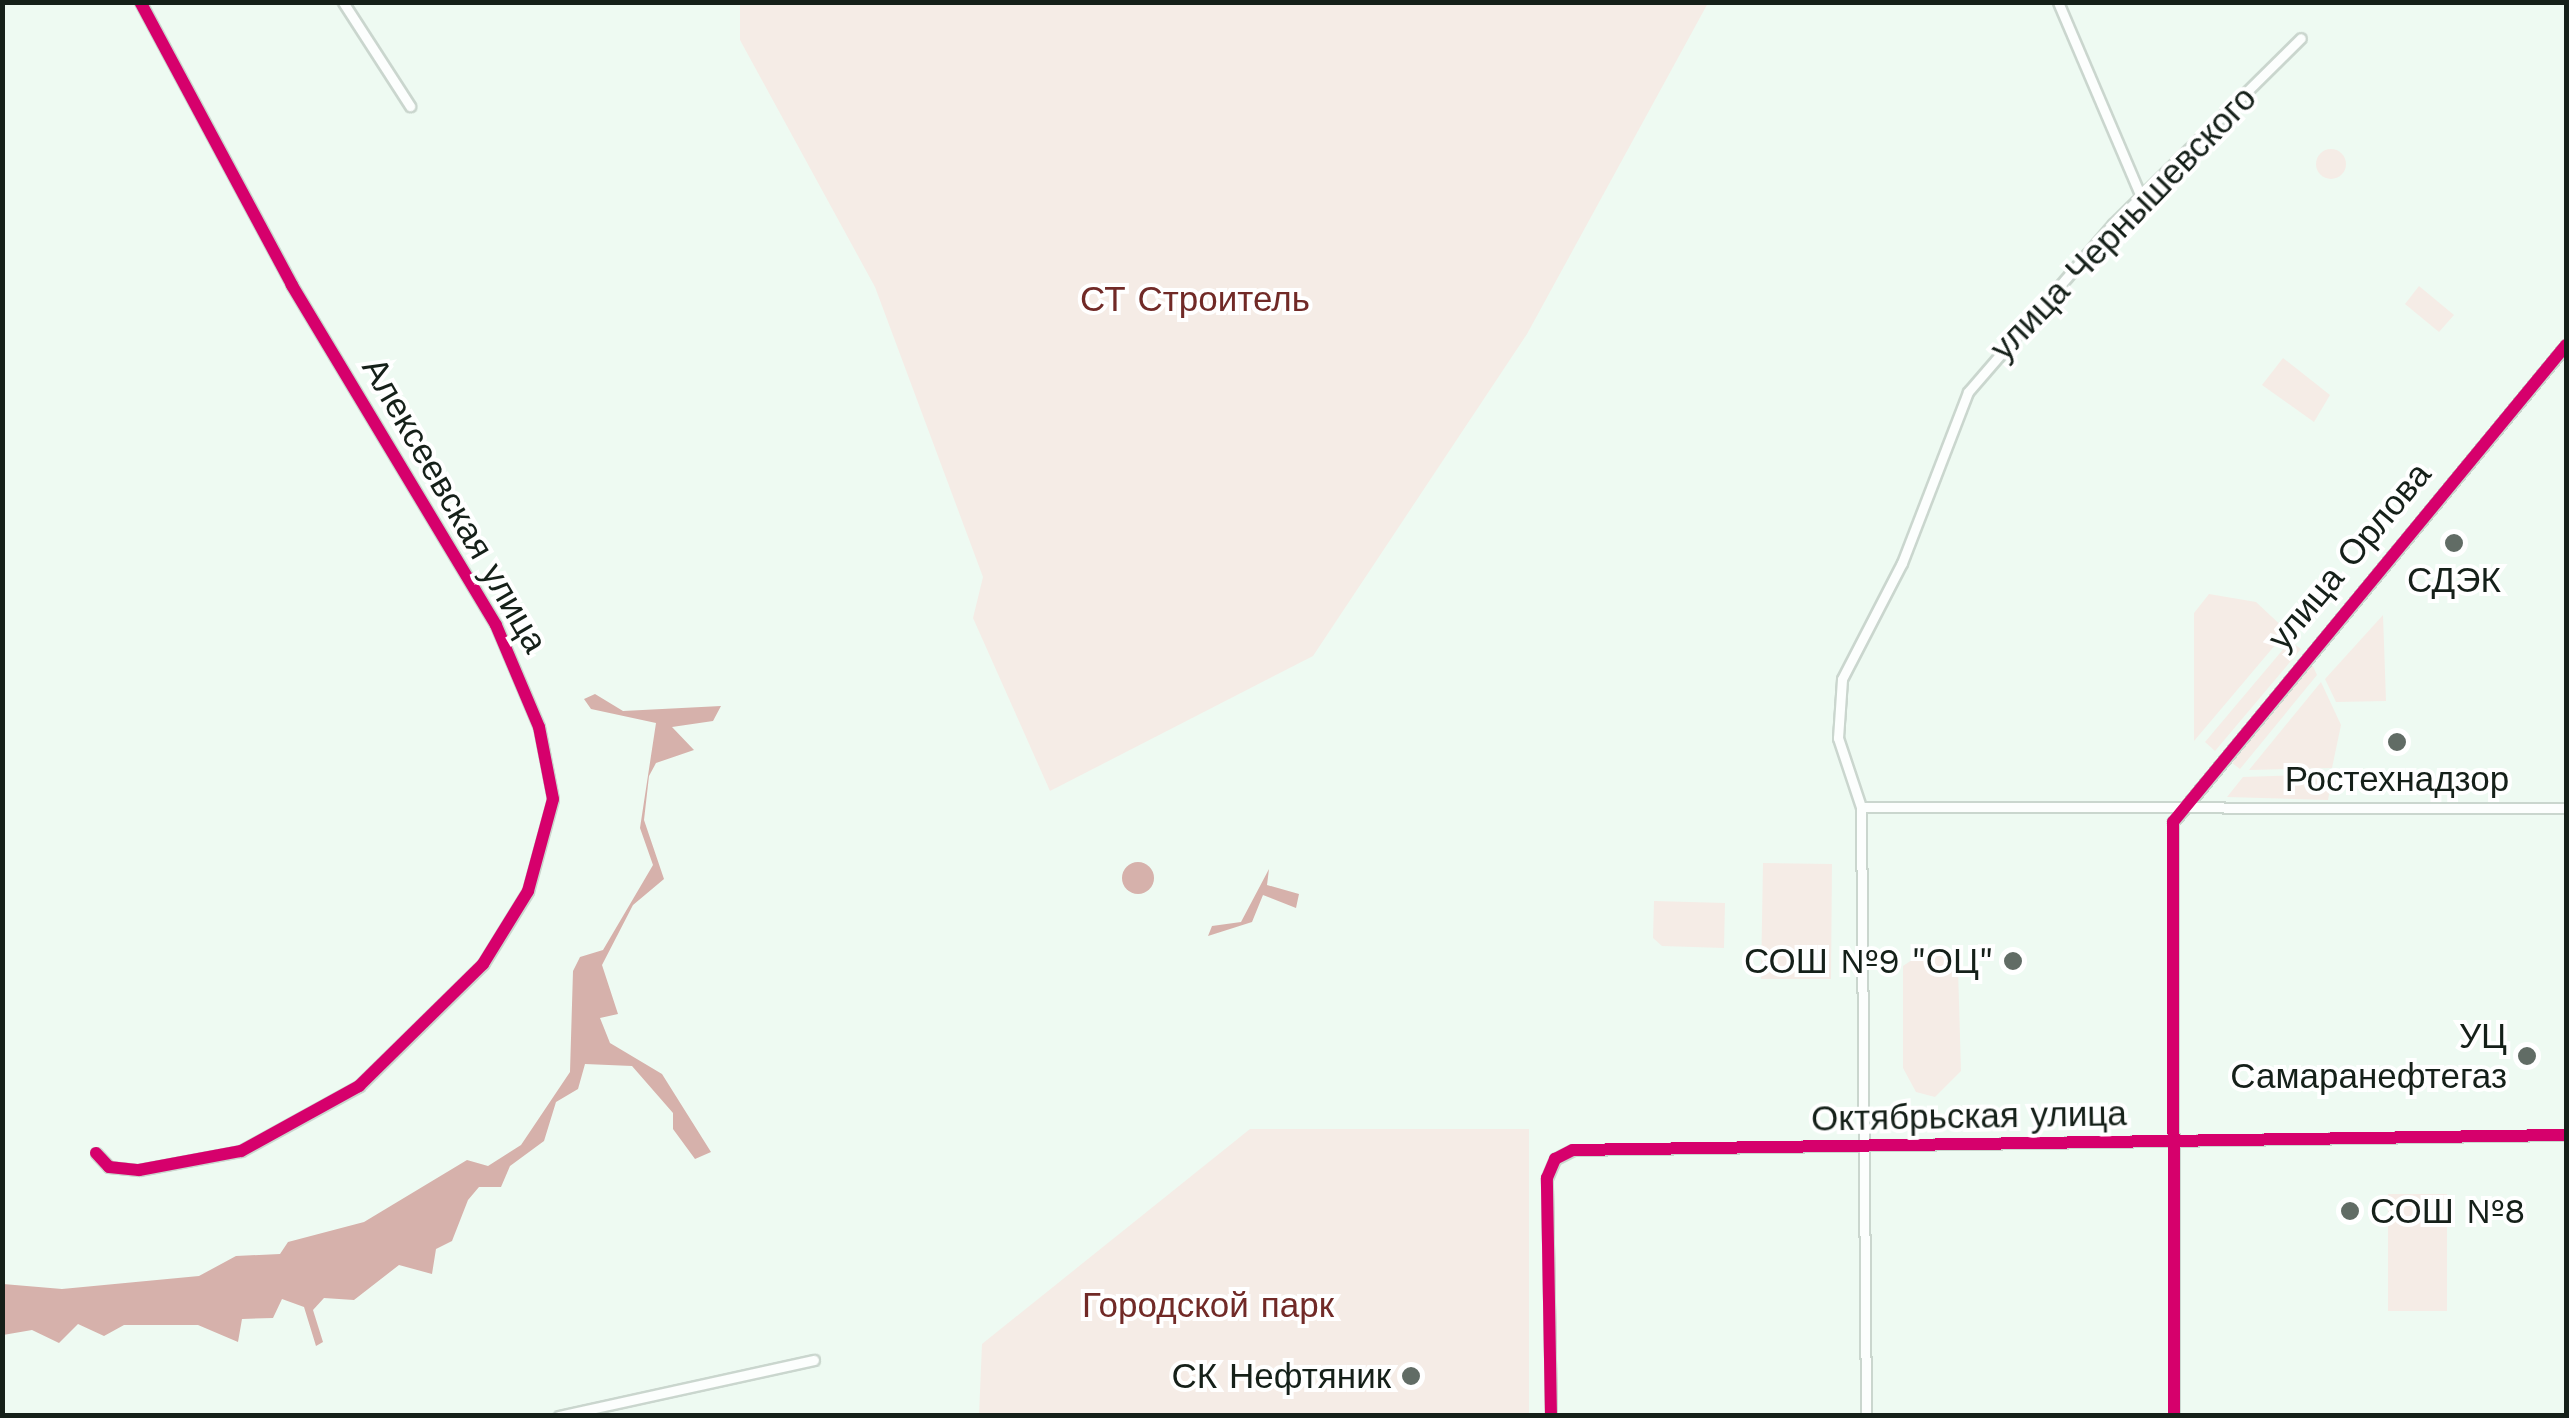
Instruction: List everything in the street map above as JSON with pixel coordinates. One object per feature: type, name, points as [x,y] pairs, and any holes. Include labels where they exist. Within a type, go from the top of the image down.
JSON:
[{"type":"street","name":"Алексеевская улица","points":[[96,1153],[110,1167],[139,1170],[242,1151],[370,1077],[445,1010],[498,943],[538,866],[553,799],[539,727],[496,624],[292,286],[140,2]]},
{"type":"street","points":[[343,2],[410,106]]},
{"type":"street","points":[[2058,2],[2141,196]]},
{"type":"street","name":"улица Чернышевского","points":[[1866,1416],[1862,806],[1838,738],[1842,679],[1902,563],[1960,408],[1993,358],[2141,196],[2301,38]]},
{"type":"street","name":"улица Орлова","points":[[2180,807],[2566,345]]},
{"type":"street","points":[[1862,806],[2566,808]]},
{"type":"street","points":[[2174,1416],[2167,872],[2180,807]]},
{"type":"street","name":"Октябрьская улица","points":[[1551,1416],[1548,1178],[1555,1159],[1573,1150],[2172,1144],[2566,1135]]},
{"type":"street","points":[[559,1416],[814,1360]]},
{"type":"green space","name":"СТ Строитель","points":[[740,2],[1708,3],[1527,334],[1313,656],[1050,791],[973,618],[983,577],[875,287],[740,40]]},
{"type":"green space","points":[[2331,149],[2345,158],[2346,164],[2337,178],[2331,179],[2317,170],[2316,164],[2325,150]]},
{"type":"green space","points":[[2419,286],[2454,315],[2439,332],[2405,304]]},
{"type":"green space","points":[[2283,358],[2330,395],[2314,422],[2262,385]]},
{"type":"green space","points":[[2209,594],[2256,602],[2287,631],[2194,741],[2194,613]]},
{"type":"green space","points":[[2383,615],[2386,701],[2336,702],[2325,679]]},
{"type":"green space","points":[[2290,641],[2301,649],[2215,751],[2205,742]]},
{"type":"green space","points":[[2312,664],[2317,675],[2240,769],[2232,763]]},
{"type":"green space","points":[[2321,682],[2341,725],[2332,768],[2249,770]]},
{"type":"green space","points":[[2333,774],[2328,800],[2227,797],[2243,777]]},
{"type":"green space","points":[[1763,863],[1832,864],[1831,979],[1761,979]]},
{"type":"green space","points":[[1654,901],[1725,903],[1724,948],[1662,946],[1653,938]]},
{"type":"green space","points":[[1931,947],[1958,968],[1961,1071],[1935,1097],[1916,1092],[1903,1068],[1903,966]]},
{"type":"green space","name":"Городской парк","points":[[1250,1129],[1529,1129],[1529,1415],[979,1415],[982,1344]]},
{"type":"green space","points":[[2388,1194],[2447,1194],[2447,1311],[2388,1311]]},
{"type":"shaded area","points":[[595,694],[623,711],[721,706],[713,721],[672,727],[694,750],[656,763],[649,776],[644,820],[664,879],[633,905],[602,965],[618,1014],[600,1018],[610,1043],[662,1074],[711,1152],[695,1159],[673,1129],[673,1113],[632,1066],[585,1064],[578,1089],[556,1102],[544,1141],[510,1166],[501,1187],[479,1187],[468,1200],[452,1241],[436,1249],[432,1274],[399,1265],[354,1300],[324,1298],[313,1310],[323,1342],[316,1346],[304,1307],[282,1299],[273,1318],[242,1319],[238,1342],[198,1325],[124,1325],[104,1336],[78,1324],[59,1343],[32,1330],[3,1335],[3,1284],[62,1289],[199,1276],[236,1256],[280,1254],[288,1242],[364,1222],[467,1160],[488,1166],[521,1145],[570,1072],[573,971],[580,957],[603,950],[653,865],[640,828],[656,723],[591,709],[584,699]]},
{"type":"shaded area","points":[[1138,862],[1149,867],[1154,878],[1149,889],[1138,894],[1127,889],[1122,878],[1127,867]]},
{"type":"shaded area","points":[[1269,869],[1267,885],[1299,894],[1296,908],[1263,895],[1252,922],[1208,936],[1212,926],[1241,922]]},
{"type":"cycle path","points":[[96,1153],[109,1167],[139,1170],[241,1151],[359,1086],[483,964],[528,891],[553,799],[539,727],[496,625],[292,285],[140,2]]},
{"type":"cycle path","points":[[2174,1416],[2173,822],[2566,345]]},
{"type":"cycle path","points":[[1551,1416],[1547,1178],[1555,1159],[1573,1150],[2566,1135]]},
{"type":"place","name":"СДЭК","points":[[2454,543]]},
{"type":"place","name":"Ростехнадзор","points":[[2397,742]]},
{"type":"place","name":"СОШ №9 \"ОЦ\"","points":[[2013,961]]},
{"type":"place","name":"УЦ Самаранефтегаз","points":[[2527,1056]]},
{"type":"place","name":"СОШ №8","points":[[2350,1211]]},
{"type":"place","name":"СК Нефтяник","points":[[1411,1376]]}]
